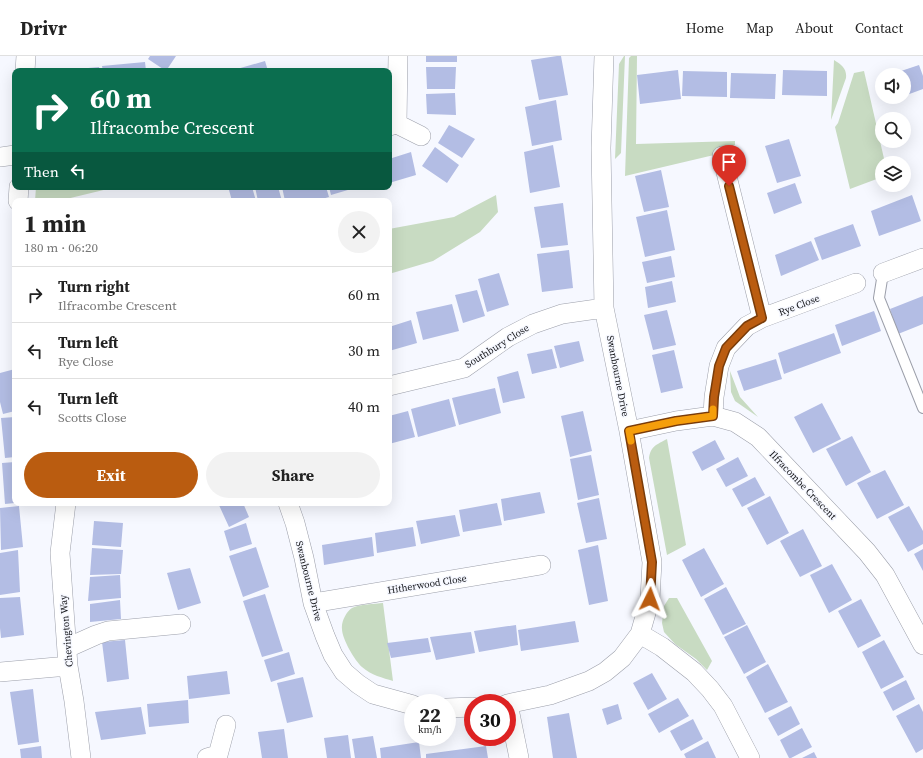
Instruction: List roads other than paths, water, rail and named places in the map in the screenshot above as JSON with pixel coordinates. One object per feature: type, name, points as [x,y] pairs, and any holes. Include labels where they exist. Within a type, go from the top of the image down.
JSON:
[{"type":"street","points":[[25,68],[26,56]]},
{"type":"street","points":[[398,56],[393,125],[421,136]]},
{"type":"street","name":"Swanbourne Drive","points":[[516,702],[550,695],[589,681],[605,672],[622,658],[640,634],[650,599],[652,562],[629,431],[604,308],[601,155],[604,56]]},
{"type":"street","points":[[0,157],[12,155]]},
{"type":"street","points":[[722,156],[762,318]]},
{"type":"street","points":[[883,273],[923,258]]},
{"type":"street","name":"Rye Close","points":[[713,416],[714,397],[719,366],[726,348],[747,326],[762,318],[856,283]]},
{"type":"street","name":"Southbury Close","points":[[392,385],[464,368],[508,337],[533,324],[562,314],[604,308]]},
{"type":"street","name":"Ilfracombe Crescent","points":[[629,431],[676,421],[713,416],[735,422],[758,438],[867,552],[885,575],[923,645]]},
{"type":"street","name":"Chevington Way","points":[[66,506],[60,552],[67,657],[81,758]]},
{"type":"street","name":"Swanbourne Drive","points":[[289,506],[304,558],[313,603],[333,655],[344,672],[358,684],[373,694],[404,703]]},
{"type":"street","name":"Hitherwood Close","points":[[313,603],[541,565]]},
{"type":"street","points":[[0,672],[67,657],[96,634],[181,624]]},
{"type":"street","points":[[640,634],[662,646],[694,672],[710,689],[722,706],[750,758]]},
{"type":"street","points":[[207,758],[218,756],[226,725]]},
{"type":"street","points":[[516,744],[519,758]]},
{"type":"lane","points":[[883,273],[879,298],[923,408]]}]
